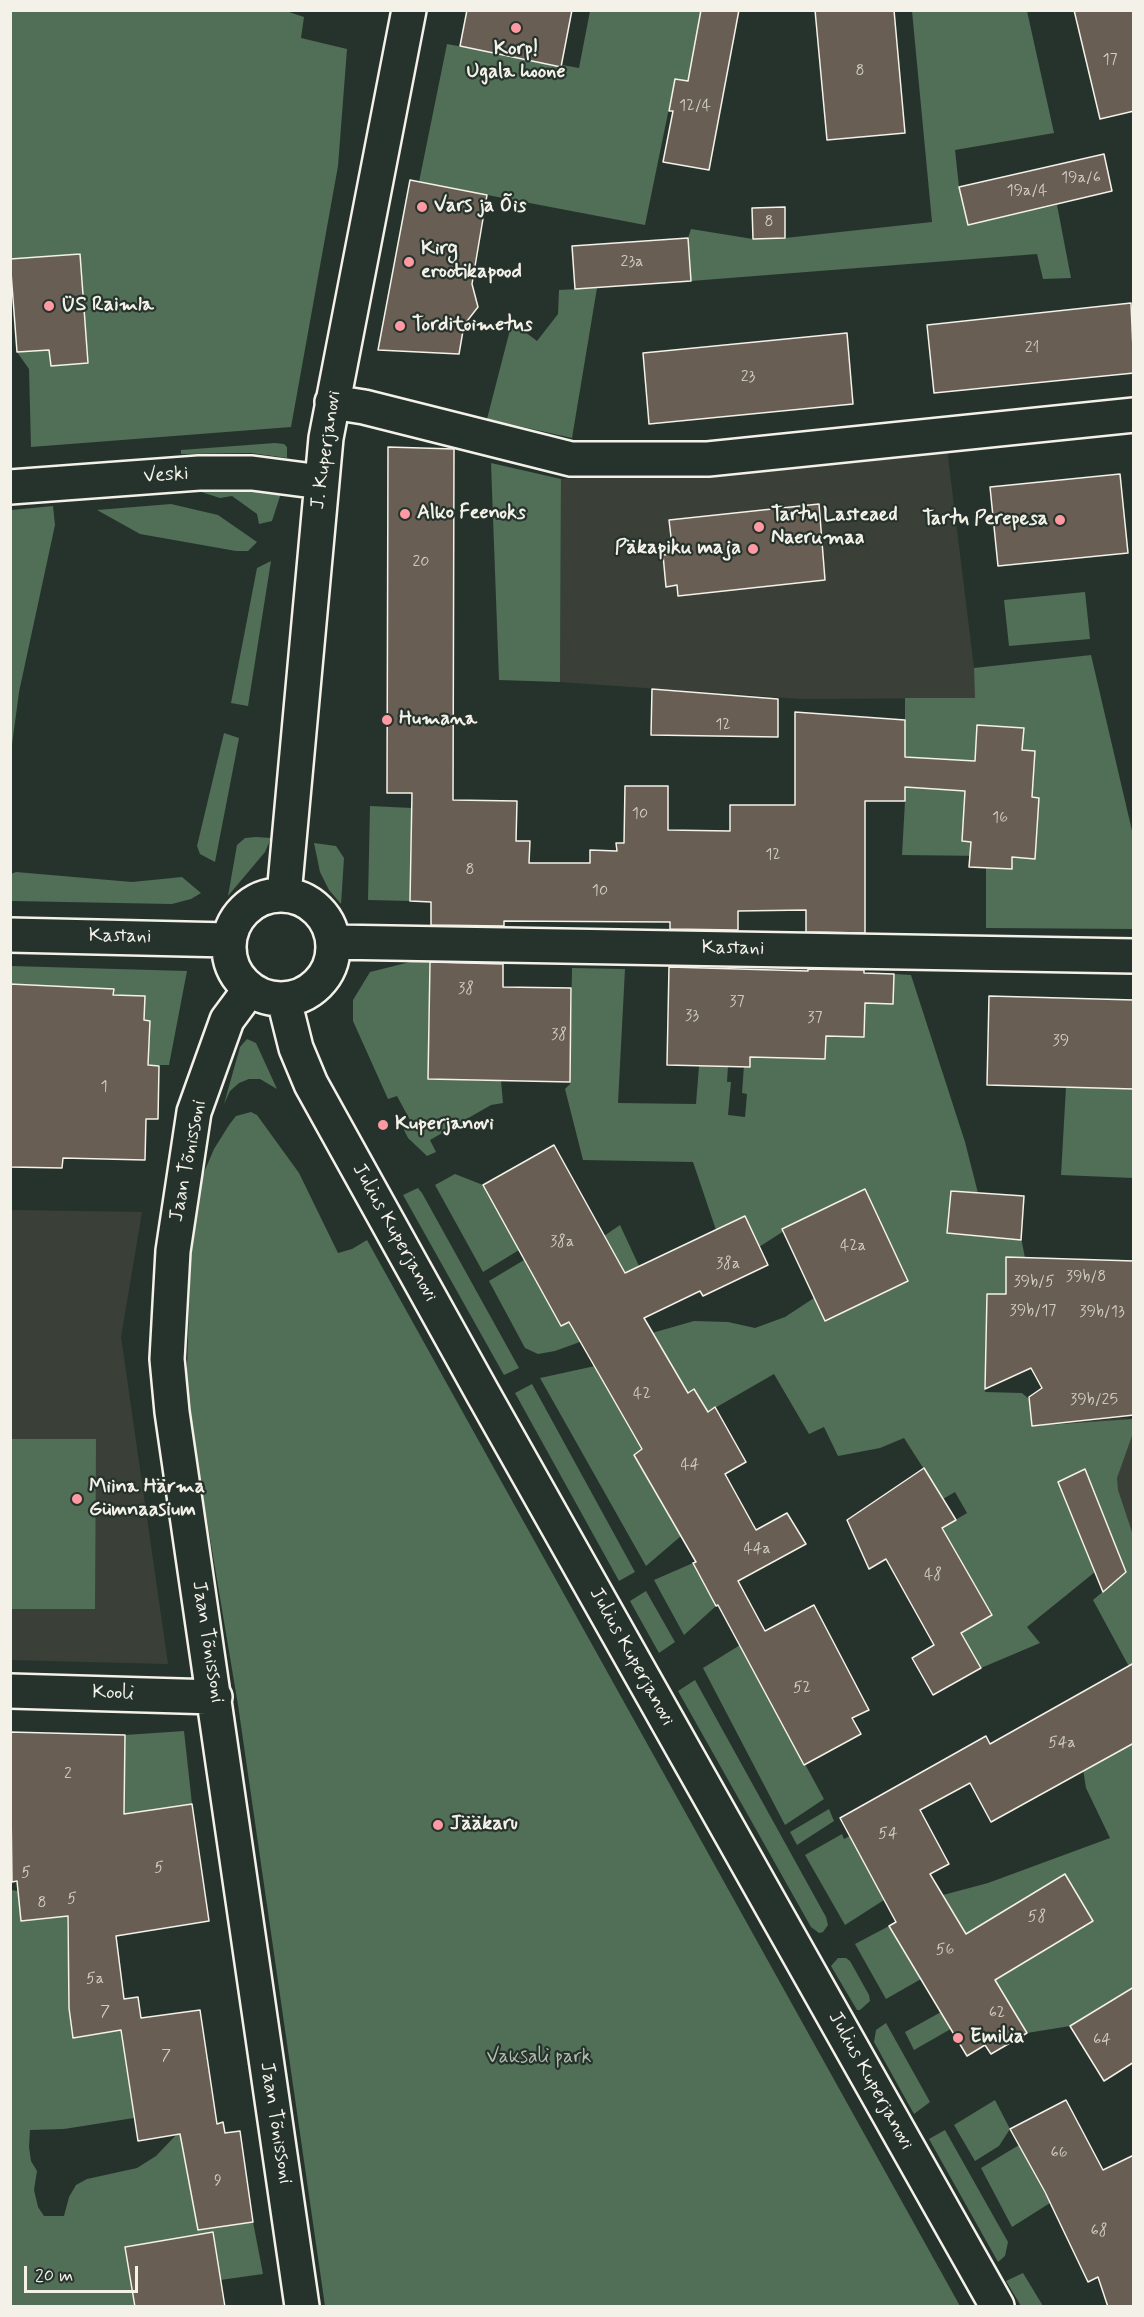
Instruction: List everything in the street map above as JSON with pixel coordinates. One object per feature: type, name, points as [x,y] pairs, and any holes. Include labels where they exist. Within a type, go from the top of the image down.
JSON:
[{"type":"street","name":"J. Kuperjanovi","points":[[284,895],[321,482],[332,402],[409,10]]},
{"type":"street","points":[[332,402],[472,433],[571,459],[708,459],[1134,415]]},
{"type":"street","name":"Veski","points":[[10,487],[199,473],[252,473],[321,482]]},
{"type":"street","points":[[272,895],[284,895],[302,899],[318,910],[328,923],[333,942],[333,957],[327,973],[315,987],[299,996],[284,1000],[262,996],[250,989],[231,963],[229,940],[236,921],[252,903],[272,895]]},
{"type":"street","name":"Kastani","points":[[10,935],[229,940]]},
{"type":"street","name":"Kastani","points":[[333,942],[1134,956]]},
{"type":"street","name":"Jaan Tõnissoni","points":[[250,989],[227,1020],[194,1112],[173,1251],[167,1359],[172,1412],[302,2307]]},
{"type":"street","name":"Julius Kuperjanovi","points":[[284,1000],[296,1048],[311,1084],[997,2307]]},
{"type":"street","name":"Kooli","points":[[10,1691],[215,1697]]},
{"type":"shaded area","name":"Tartu Lasteaed Naerumaa","points":[[947,449],[976,698],[802,699],[560,682],[561,479]]},
{"type":"shaded area","name":"Miina Härma Gümnaasium","points":[[11,1210],[142,1212],[121,1337],[168,1664],[11,1660]]},
{"type":"shaded area","points":[[1133,1419],[1133,1595],[1068,1423]]},
{"type":"green space","points":[[10,11],[286,11],[304,17],[301,38],[347,49],[338,166],[291,427],[31,447],[29,369],[17,352],[11,262]]},
{"type":"green space","points":[[590,11],[701,11],[694,82],[675,79],[645,225],[419,182],[447,44],[579,68]]},
{"type":"green space","points":[[912,11],[1027,11],[1054,133],[955,150],[959,187],[968,225],[1057,205],[1071,278],[1043,279],[1037,254],[691,281],[688,238],[691,229],[753,239],[785,238],[932,222]]},
{"type":"green space","points":[[597,288],[572,438],[487,419],[512,322],[537,341],[558,314],[559,290]]},
{"type":"green space","points":[[284,444],[287,447],[287,458],[251,453],[181,454],[181,450]]},
{"type":"green space","points":[[491,463],[561,479],[560,682],[499,680]]},
{"type":"green space","points":[[179,485],[282,490],[272,521],[259,524],[257,514],[232,496],[220,498]]},
{"type":"green space","points":[[171,504],[218,515],[257,542],[248,551],[236,551],[140,534],[97,510]]},
{"type":"green space","points":[[53,506],[55,525],[19,692],[11,752],[11,510]]},
{"type":"green space","points":[[271,561],[248,706],[231,703],[257,568]]},
{"type":"green space","points":[[1085,592],[1090,639],[1009,646],[1004,600]]},
{"type":"green space","points":[[1091,655],[1133,835],[1133,929],[986,928],[986,856],[902,855],[905,801],[905,698],[975,698],[974,668]]},
{"type":"green space","points":[[224,733],[239,738],[215,862],[200,854],[197,846]]},
{"type":"green space","points":[[370,806],[412,808],[410,901],[368,900]]},
{"type":"green space","points":[[245,838],[271,838],[265,852],[228,896],[237,845]]},
{"type":"green space","points":[[314,843],[336,846],[344,858],[341,904],[329,890],[320,872]]},
{"type":"green space","points":[[16,872],[132,882],[182,877],[201,893],[191,899],[172,904],[11,901],[11,874]]},
{"type":"green space","points":[[430,957],[428,1079],[501,1081],[503,1103],[491,1105],[430,1140],[436,1152],[427,1156],[408,1138],[404,1130],[411,1122],[397,1096],[388,1099],[353,1021],[353,1000],[370,972]]},
{"type":"green space","points":[[11,966],[187,971],[169,1065],[148,1065],[150,1021],[144,1020],[145,996],[113,995],[113,989],[11,984]]},
{"type":"green space","points":[[572,968],[625,969],[618,1103],[696,1104],[699,1066],[728,1066],[727,1082],[731,1082],[728,1115],[745,1117],[747,1094],[742,1093],[745,1052],[825,1059],[826,1036],[864,1037],[865,1003],[893,1004],[894,974],[911,975],[965,1142],[978,1193],[1021,1237],[1025,1258],[1006,1271],[1006,1294],[987,1294],[985,1392],[1022,1393],[1029,1399],[1032,1426],[1133,1419],[1133,1433],[1117,1478],[1118,1490],[1133,1535],[1133,1674],[1093,1600],[1126,1572],[1085,1469],[1058,1482],[1089,1559],[1106,1563],[1027,1627],[1040,1643],[981,1668],[961,1633],[992,1615],[942,1528],[967,1513],[955,1492],[943,1499],[904,1438],[880,1448],[838,1456],[824,1427],[809,1434],[774,1374],[708,1412],[694,1389],[676,1400],[652,1333],[694,1321],[728,1322],[755,1328],[785,1317],[814,1298],[826,1321],[908,1281],[865,1190],[801,1220],[759,1247],[716,1230],[693,1162],[583,1160],[565,1089],[570,1084]]},
{"type":"green space","points":[[247,1039],[256,1043],[277,1089],[260,1079],[249,1079],[239,1083],[230,1091],[224,1104],[240,1047]]},
{"type":"green space","points":[[1066,1087],[1133,1089],[1133,1178],[1061,1175]]},
{"type":"green space","name":"Vaksali park","points":[[251,1112],[257,1115],[299,1173],[338,1253],[352,1249],[367,1240],[960,2306],[325,2306],[238,1705],[186,1395],[191,1254],[199,1184],[214,1149],[229,1125],[236,1116]]},
{"type":"green space","points":[[455,1174],[483,1185],[519,1250],[483,1272],[435,1185]]},
{"type":"green space","points":[[418,1188],[519,1368],[504,1375],[403,1195]]},
{"type":"green space","points":[[620,1225],[645,1279],[632,1286],[604,1236]]},
{"type":"green space","points":[[524,1260],[561,1326],[623,1292],[638,1321],[555,1351],[538,1354],[525,1348],[489,1281]]},
{"type":"green space","points":[[595,1366],[642,1449],[634,1455],[681,1536],[646,1566],[540,1378]]},
{"type":"green space","points":[[532,1384],[635,1572],[619,1581],[515,1393]]},
{"type":"green space","points":[[11,1439],[96,1439],[95,1609],[11,1609]]},
{"type":"green space","points":[[693,1563],[716,1606],[684,1635],[654,1580]]},
{"type":"green space","points":[[646,1591],[675,1642],[659,1653],[630,1601]]},
{"type":"green space","points":[[740,1645],[824,1799],[785,1825],[703,1668]]},
{"type":"green space","points":[[695,1680],[826,1917],[828,1925],[823,1932],[819,1933],[811,1927],[678,1691]]},
{"type":"green space","points":[[184,1731],[192,1804],[124,1814],[125,1735]]},
{"type":"green space","points":[[1133,1743],[1133,2057],[1102,2006],[1070,2026],[1027,2033],[1005,1998],[914,2050],[905,2032],[941,2012],[944,2017],[973,1945],[943,1895],[988,1883],[1110,1838],[1086,1788],[1083,1769]]},
{"type":"green space","points":[[829,1809],[834,1821],[797,1845],[790,1832]]},
{"type":"green space","points":[[842,1834],[844,1839],[850,1836],[884,1900],[845,1925],[805,1855]]},
{"type":"green space","points":[[11,1890],[18,1891],[21,1921],[67,1916],[69,2008],[73,2037],[121,2030],[131,2097],[140,2117],[64,2129],[30,2130],[29,2147],[31,2161],[37,2171],[34,2190],[38,2207],[44,2216],[64,2216],[69,2197],[76,2185],[87,2179],[137,2168],[156,2156],[177,2134],[190,2128],[181,2142],[198,2229],[253,2222],[263,2274],[213,2281],[186,2306],[11,2306]]},
{"type":"green space","points":[[889,1926],[921,1979],[886,1999],[855,1944]]},
{"type":"green space","points":[[838,1958],[846,1958],[850,1961],[869,1995],[870,2001],[860,2010],[857,2010],[831,1966]]},
{"type":"green space","points":[[886,2023],[930,2102],[914,2114],[874,2042],[876,2030]]},
{"type":"green space","points":[[995,2100],[1010,2129],[999,2146],[975,2161],[954,2125]]},
{"type":"green space","points":[[945,2130],[1008,2242],[1005,2256],[998,2262],[929,2139]]},
{"type":"green space","points":[[1019,2145],[1050,2203],[1012,2227],[981,2168]]},
{"type":"green space","points":[[1023,2273],[1043,2306],[1021,2306],[1006,2281]]},
{"type":"building","name":"Korp! Ugala hoone","points":[[467,10],[572,10],[561,67],[460,46]]},
{"type":"building","points":[[701,10],[739,10],[709,170],[663,162],[673,111],[669,111],[675,79],[688,81]]},
{"type":"building","points":[[815,10],[894,10],[905,133],[827,140]]},
{"type":"building","points":[[1074,10],[1134,10],[1134,111],[1100,119]]},
{"type":"building","points":[[1104,154],[1112,191],[968,225],[959,187]]},
{"type":"building","points":[[410,180],[487,195],[472,284],[478,307],[464,325],[459,354],[378,350]]},
{"type":"building","points":[[785,207],[785,238],[753,239],[752,208]]},
{"type":"building","points":[[688,238],[691,281],[575,289],[572,246]]},
{"type":"building","name":"ÜS Raimla","points":[[80,254],[88,363],[51,366],[49,350],[17,352],[10,259]]},
{"type":"building","points":[[1131,303],[1134,373],[934,393],[927,325]]},
{"type":"building","points":[[847,333],[853,404],[649,424],[643,353]]},
{"type":"building","points":[[388,447],[454,449],[453,800],[517,801],[516,841],[530,841],[529,863],[590,863],[590,850],[617,851],[616,843],[624,843],[625,786],[668,786],[668,830],[730,831],[730,805],[795,805],[795,712],[905,720],[905,757],[975,761],[977,725],[1024,728],[1022,750],[1035,751],[1032,797],[1039,798],[1035,859],[1012,857],[1012,869],[969,867],[971,842],[962,841],[965,791],[905,787],[905,801],[865,801],[865,933],[806,932],[806,910],[738,911],[738,930],[670,929],[670,922],[504,921],[504,926],[431,925],[431,902],[410,901],[412,793],[387,793]]},
{"type":"building","points":[[1120,474],[1128,553],[998,566],[990,487]]},
{"type":"building","name":"Päkapiku maja","points":[[819,504],[825,580],[678,596],[677,585],[666,587],[663,555],[673,554],[669,520]]},
{"type":"building","points":[[652,689],[778,699],[778,737],[651,735]]},
{"type":"building","points":[[430,962],[503,964],[503,987],[571,988],[570,1082],[428,1079]]},
{"type":"building","points":[[669,967],[808,971],[808,969],[864,970],[864,973],[894,974],[893,1004],[865,1003],[864,1037],[826,1036],[825,1059],[750,1057],[750,1067],[667,1065]]},
{"type":"building","points":[[10,984],[114,989],[113,995],[145,996],[144,1020],[150,1021],[148,1065],[159,1066],[158,1119],[146,1119],[145,1160],[63,1158],[62,1168],[10,1167]]},
{"type":"building","points":[[989,996],[1134,1000],[1134,1089],[987,1085]]},
{"type":"building","points":[[554,1145],[625,1273],[745,1216],[768,1265],[703,1296],[700,1291],[644,1318],[688,1393],[694,1389],[708,1412],[715,1407],[746,1462],[725,1474],[756,1530],[787,1513],[806,1544],[738,1581],[765,1631],[814,1605],[869,1710],[852,1718],[861,1734],[804,1765],[693,1563],[696,1562],[634,1455],[642,1449],[569,1322],[561,1326],[483,1185]]},
{"type":"building","points":[[865,1189],[908,1281],[825,1321],[782,1229]]},
{"type":"building","points":[[951,1191],[1024,1196],[1021,1240],[947,1233]]},
{"type":"building","points":[[1006,1257],[1134,1261],[1134,1415],[1032,1426],[1029,1397],[1042,1388],[1031,1368],[985,1389],[987,1294],[1006,1294]]},
{"type":"building","points":[[924,1468],[956,1520],[942,1528],[992,1615],[961,1633],[981,1668],[933,1695],[912,1658],[934,1645],[886,1559],[869,1569],[847,1520]]},
{"type":"building","points":[[1085,1469],[1126,1572],[1103,1592],[1058,1482]]},
{"type":"building","points":[[1134,1663],[1134,1743],[991,1822],[970,1783],[920,1810],[949,1864],[930,1874],[966,1934],[1065,1874],[1093,1921],[995,1980],[1027,2033],[991,2054],[985,2045],[967,2056],[889,1926],[896,1922],[840,1818],[986,1736],[990,1744]]},
{"type":"building","points":[[10,1732],[125,1735],[124,1814],[192,1804],[209,1921],[116,1936],[124,1999],[138,1997],[141,2018],[200,2010],[217,2124],[223,2122],[225,2133],[240,2131],[253,2222],[198,2230],[180,2134],[138,2141],[121,2030],[73,2038],[69,2008],[68,1916],[21,1921],[17,1881],[12,1882]]},
{"type":"building","points":[[1134,1987],[1134,2062],[1104,2081],[1070,2026]]},
{"type":"building","points":[[1066,2100],[1103,2170],[1134,2155],[1134,2307],[1108,2307],[1098,2277],[1088,2282],[1045,2192],[1010,2129]]},
{"type":"building","points":[[213,2232],[225,2307],[135,2307],[125,2247]]},
{"type":"place","name":"Korp! Ugala hoone","points":[[516,28]]},
{"type":"place","name":"Vars ja Õis","points":[[422,207]]},
{"type":"place","name":"Kirg erootikapood","points":[[409,262]]},
{"type":"place","name":"ÜS Raimla","points":[[49,306]]},
{"type":"place","name":"Torditoimetus","points":[[400,326]]},
{"type":"place","name":"Alko Feenoks","points":[[405,514]]},
{"type":"place","name":"Tartu Perepesa","points":[[1060,520]]},
{"type":"place","name":"Tartu Lasteaed Naerumaa","points":[[759,527]]},
{"type":"place","name":"Päkapiku maja","points":[[753,549]]},
{"type":"place","name":"Humana","points":[[387,720]]},
{"type":"place","name":"Kuperjanovi","points":[[383,1125]]},
{"type":"place","name":"Miina Härma Gümnaasium","points":[[77,1499]]},
{"type":"place","name":"Jääkaru","points":[[438,1825]]},
{"type":"place","name":"Emilia","points":[[958,2038]]}]
